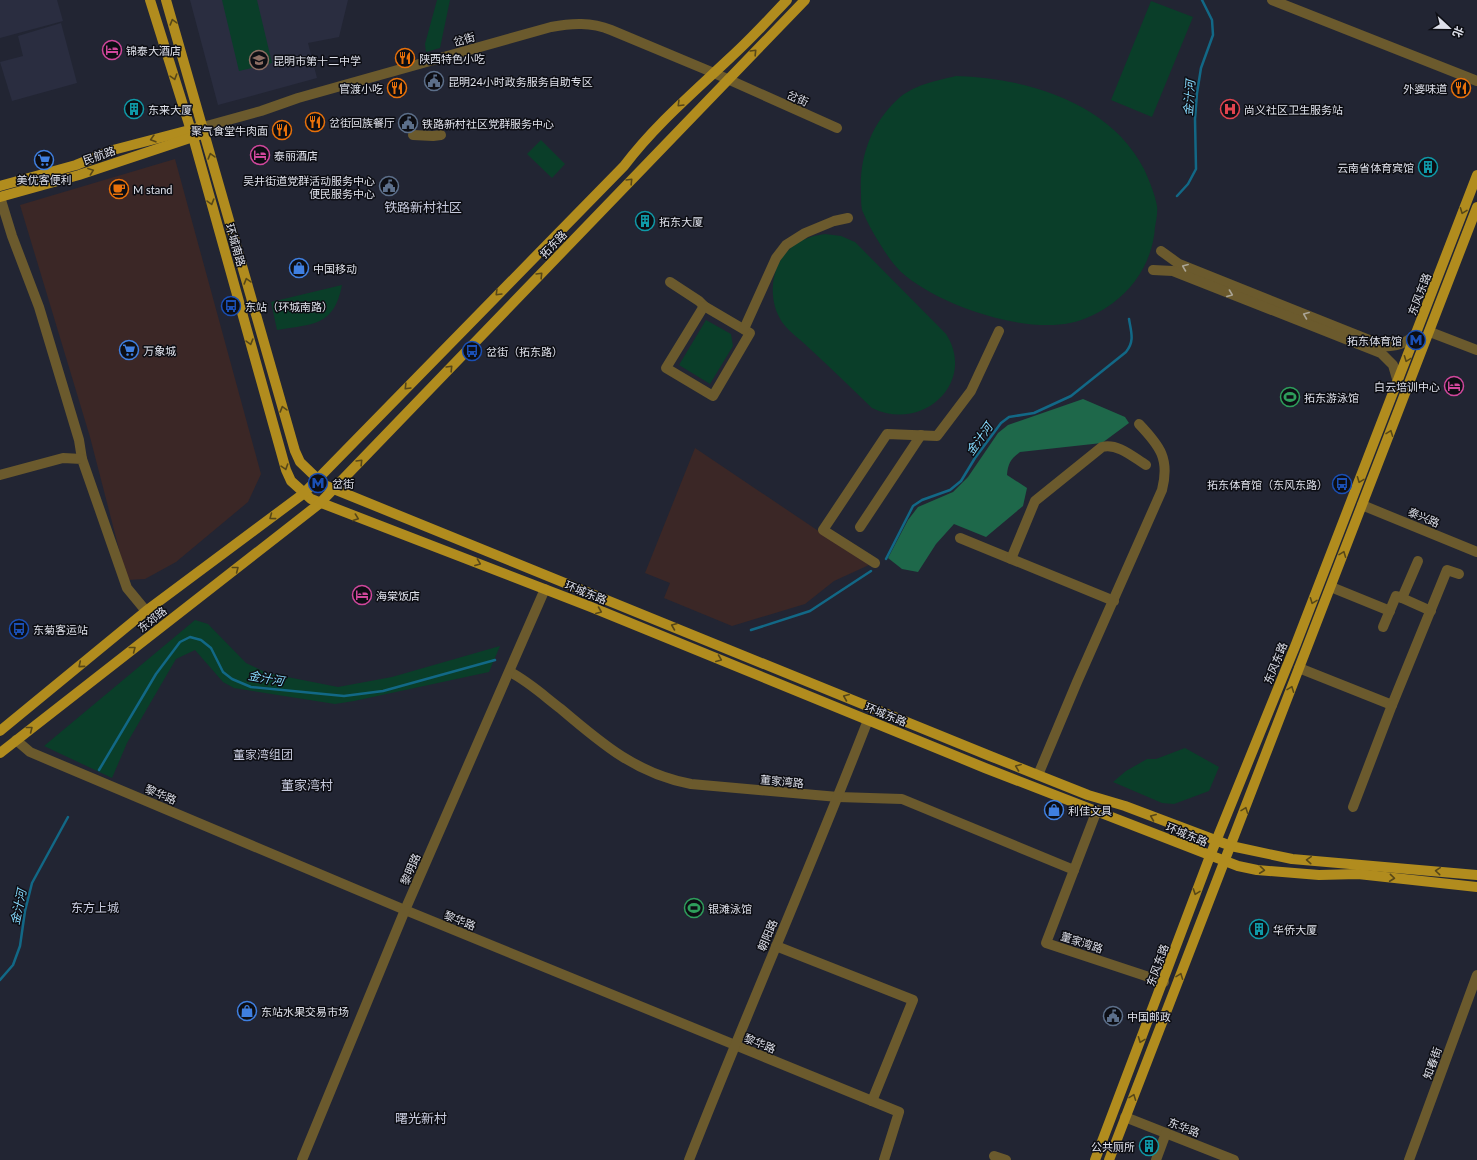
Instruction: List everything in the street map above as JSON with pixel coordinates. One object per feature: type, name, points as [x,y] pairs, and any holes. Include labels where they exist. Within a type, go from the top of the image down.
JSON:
[{"type":"main road","name":"环城南路","points":[[150,0],[192,133],[286,470],[291,481],[303,494]]},
{"type":"main road","name":"环城南路","points":[[166,0],[295,451],[300,462],[318,480]]},
{"type":"main road","name":"拓东路","points":[[303,494],[624,166],[637,149],[711,75],[731,58],[787,0]]},
{"type":"main road","name":"拓东路","points":[[319,504],[805,0]]},
{"type":"main road","name":"民航路","points":[[0,186],[76,165],[113,150],[204,130]]},
{"type":"main road","name":"民航路","points":[[0,197],[79,175],[192,133]]},
{"type":"main road","name":"东风东路","points":[[1095,1160],[1164,982],[1215,842],[1296,644],[1477,175]]},
{"type":"main road","name":"东风东路","points":[[1109,1160],[1477,207]]},
{"type":"main road","points":[[1422,318],[1423,322],[1431,327]]},
{"type":"main road","name":"环城东路","points":[[318,480],[333,490],[612,601],[1038,775],[1088,795],[1125,806],[1215,842],[1292,859],[1477,875]]},
{"type":"main road","name":"环城东路","points":[[303,494],[319,504],[545,589],[985,768],[1097,810],[1224,861],[1257,870],[1319,875],[1358,874],[1477,887]]},
{"type":"main road","name":"东郊路","points":[[0,731],[146,611],[303,494]]},
{"type":"main road","name":"东郊路","points":[[0,753],[319,504]]},
{"type":"street","points":[[1272,0],[1477,81]]},
{"type":"street","name":"岔街","points":[[204,130],[298,98],[565,24],[583,24],[606,28],[711,75],[727,80],[837,128]]},
{"type":"street","points":[[413,135],[433,136],[440,134]]},
{"type":"street","points":[[0,197],[12,236],[39,307],[78,440],[82,459],[127,588],[146,611]]},
{"type":"street","points":[[744,329],[776,258],[786,245],[805,233],[834,220],[848,218]]},
{"type":"street","points":[[1161,251],[1179,264],[1384,346],[1402,343],[1411,338],[1418,330]]},
{"type":"street","points":[[1153,270],[1173,271],[1381,353],[1393,365],[1398,382]]},
{"type":"street","points":[[670,282],[699,301],[704,306],[750,333],[713,396],[666,368],[704,306]]},
{"type":"street","points":[[1431,327],[1477,350]]},
{"type":"street","points":[[875,563],[823,530],[887,434],[937,436],[971,391],[999,331]]},
{"type":"street","points":[[1038,775],[1077,682],[1162,490],[1166,477],[1161,452],[1156,442],[1139,424]]},
{"type":"street","points":[[860,527],[921,435]]},
{"type":"street","points":[[1011,559],[1035,501],[1102,447],[1109,445],[1117,447],[1146,465]]},
{"type":"street","points":[[0,475],[63,458],[82,459]]},
{"type":"street","name":"泰兴路","points":[[1362,504],[1477,552]]},
{"type":"street","points":[[960,538],[1114,601]]},
{"type":"street","points":[[1402,598],[1418,561]]},
{"type":"street","points":[[1353,807],[1430,611],[1448,570],[1459,574]]},
{"type":"street","points":[[1330,587],[1390,611]]},
{"type":"street","name":"黎明路","points":[[302,1160],[405,910],[545,589]]},
{"type":"street","points":[[1383,627],[1396,596],[1430,611]]},
{"type":"street","points":[[1299,668],[1392,706]]},
{"type":"street","name":"董家湾路","points":[[510,672],[527,681],[600,742],[624,759],[648,772],[675,781],[691,784],[838,797],[902,799],[1074,870]]},
{"type":"street","name":"朝阳路","points":[[689,1160],[734,1045],[838,797],[868,720]]},
{"type":"street","name":"黎华路","points":[[16,740],[30,752],[405,910],[899,1112],[884,1160]]},
{"type":"street","name":"董家湾路","points":[[1097,810],[1046,943],[1164,982]]},
{"type":"street","points":[[776,946],[913,1000],[872,1101]]},
{"type":"street","name":"知春街","points":[[1409,1160],[1477,975]]},
{"type":"street","name":"东华路","points":[[1125,1117],[1234,1160]]},
{"type":"street","points":[[1156,1160],[1166,1133]]},
{"type":"street","points":[[994,1156],[1006,1160]]},
{"type":"shaded area","points":[[0,0],[57,0],[63,21],[0,38]]},
{"type":"shaded area","name":"昆明市第十二中学","points":[[190,0],[348,0],[339,37],[308,43],[317,78],[218,105]]},
{"type":"shaded area","points":[[61,23],[77,83],[12,101],[0,62],[23,56],[18,36]]},
{"type":"shaded area","points":[[175,159],[261,474],[248,502],[176,562],[145,579],[127,580],[90,437],[20,205]]},
{"type":"shaded area","points":[[695,448],[869,565],[834,581],[805,604],[732,626],[664,598],[670,583],[645,573]]},
{"type":"green space","points":[[222,0],[257,0],[272,63],[239,71]]},
{"type":"green space","points":[[437,0],[450,0],[440,48],[426,52],[425,44]]},
{"type":"green space","points":[[1151,1],[1193,17],[1152,117],[1111,100]]},
{"type":"green space","points":[[956,76],[1010,82],[1064,98],[1088,111],[1110,126],[1129,146],[1144,169],[1150,182],[1156,201],[1157,216],[1151,249],[1142,270],[1122,296],[1108,306],[1087,318],[1070,323],[1050,325],[1028,324],[1005,320],[981,314],[936,295],[917,284],[901,272],[892,262],[870,227],[862,210],[862,167],[868,142],[888,109],[903,95],[925,84]]},
{"type":"green space","points":[[541,140],[565,164],[552,178],[527,154]]},
{"type":"green space","points":[[825,234],[841,236],[855,242],[946,334],[954,352],[955,369],[950,385],[940,398],[926,408],[909,414],[891,414],[872,408],[782,322],[773,300],[774,276],[780,261],[789,250],[805,239]]},
{"type":"green space","points":[[342,285],[333,309],[320,321],[277,330],[271,302]]},
{"type":"green space","points":[[706,320],[731,334],[733,346],[710,384],[679,365]]},
{"type":"green space","points":[[1083,399],[1125,417],[1129,423],[1102,443],[1020,452],[1010,462],[1007,475],[1027,488],[1023,506],[986,537],[954,524],[936,544],[918,572],[902,569],[888,558],[908,520],[918,507],[953,492],[968,477],[998,433],[1008,425]]},
{"type":"green space","points":[[195,620],[208,624],[246,663],[267,673],[338,687],[392,677],[500,646],[489,672],[335,704],[234,688],[223,682],[195,650],[176,659],[127,743],[112,778],[44,746]]},
{"type":"green space","points":[[1185,748],[1219,767],[1209,791],[1174,804],[1162,803],[1113,782],[1126,771],[1147,759],[1156,759]]},
{"type":"waterway","name":"金汁河","points":[[1177,196],[1188,184],[1196,169],[1195,119],[1197,93],[1201,68],[1213,35],[1212,20],[1202,0]]},
{"type":"waterway","name":"金汁河","points":[[886,559],[913,506],[922,500],[950,490],[961,481],[975,458],[1001,423],[1009,417],[1034,413],[1071,396],[1126,352],[1131,344],[1129,319]]},
{"type":"waterway","name":"金汁河","points":[[751,630],[810,611],[871,571]]},
{"type":"waterway","name":"金汁河","points":[[99,770],[156,674],[180,642],[190,637],[201,640],[211,648],[223,672],[232,679],[251,687],[344,696],[383,691],[495,660]]},
{"type":"waterway","name":"金汁河","points":[[0,980],[13,965],[20,946],[25,911],[32,883],[68,817]]},
{"type":"place","name":"锦泰大酒店","points":[[112,50]]},
{"type":"place","name":"陕西特色小吃","points":[[405,58]]},
{"type":"place","name":"昆明市第十二中学","points":[[259,60]]},
{"type":"place","name":"昆明24小时政务服务自助专区","points":[[434,81]]},
{"type":"place","name":"官渡小吃","points":[[397,88]]},
{"type":"place","name":"外婆味道","points":[[1461,88]]},
{"type":"place","name":"东来大厦","points":[[134,109]]},
{"type":"place","name":"尚义社区卫生服务站","points":[[1230,109]]},
{"type":"place","name":"岔街回族餐厅","points":[[315,122]]},
{"type":"place","name":"铁路新村社区党群服务中心","points":[[408,123]]},
{"type":"place","name":"聚气食堂牛肉面","points":[[282,130]]},
{"type":"place","name":"泰丽酒店","points":[[260,155]]},
{"type":"place","name":"美优客便利","points":[[44,160]]},
{"type":"place","name":"云南省体育宾馆","points":[[1428,167]]},
{"type":"place","name":"吴井街道党群活动服务中心 便民服务中心","points":[[389,186]]},
{"type":"place","name":"M stand","points":[[119,189]]},
{"type":"place","name":"拓东大厦","points":[[645,221]]},
{"type":"place","name":"中国移动","points":[[299,268]]},
{"type":"place","name":"东站（环城南路）","points":[[231,306]]},
{"type":"place","name":"拓东体育馆","points":[[1416,340]]},
{"type":"place","name":"万象城","points":[[129,350]]},
{"type":"place","name":"岔街（拓东路）","points":[[472,351]]},
{"type":"place","name":"白云培训中心","points":[[1454,386]]},
{"type":"place","name":"拓东游泳馆","points":[[1290,397]]},
{"type":"place","name":"岔街","points":[[318,483]]},
{"type":"place","name":"拓东体育馆（东风东路）","points":[[1342,484]]},
{"type":"place","name":"海棠饭店","points":[[362,595]]},
{"type":"place","name":"东菊客运站","points":[[19,629]]},
{"type":"place","name":"利佳文具","points":[[1054,810]]},
{"type":"place","name":"银滩泳馆","points":[[694,908]]},
{"type":"place","name":"华侨大厦","points":[[1259,929]]},
{"type":"place","name":"东站水果交易市场","points":[[247,1011]]},
{"type":"place","name":"中国邮政","points":[[1113,1016]]},
{"type":"place","name":"公共厕所","points":[[1149,1146]]},
{"type":"district","name":"铁路新村社区","points":[[423,207]]},
{"type":"district","name":"董家湾组团","points":[[263,754]]},
{"type":"district","name":"董家湾村","points":[[307,785]]},
{"type":"district","name":"东方上城","points":[[95,907]]},
{"type":"district","name":"曙光新村","points":[[421,1118]]}]
